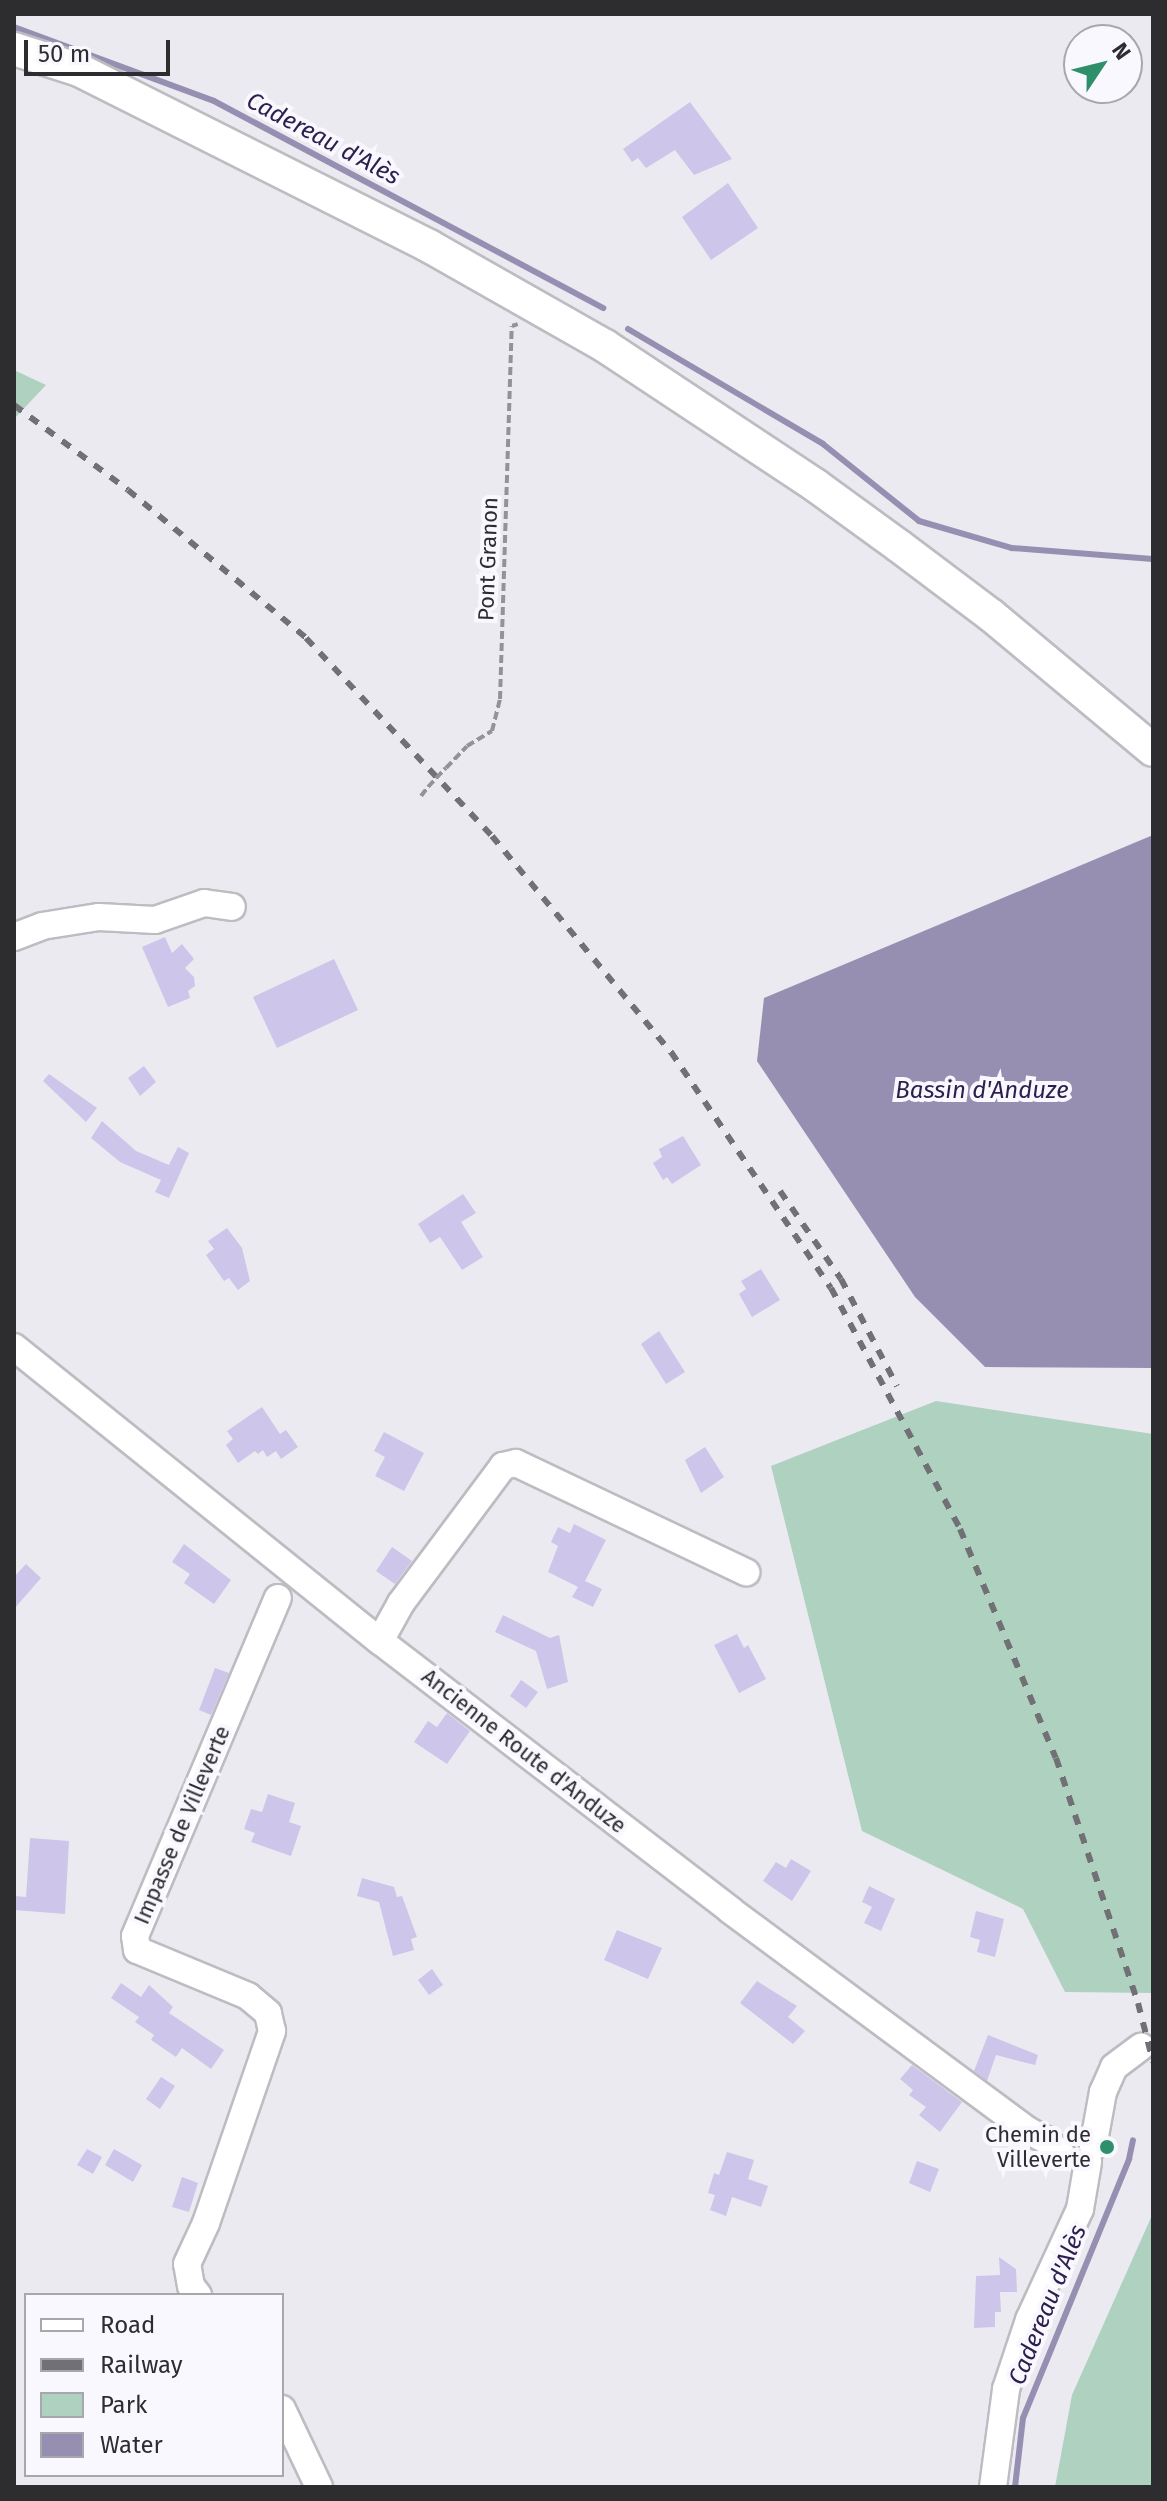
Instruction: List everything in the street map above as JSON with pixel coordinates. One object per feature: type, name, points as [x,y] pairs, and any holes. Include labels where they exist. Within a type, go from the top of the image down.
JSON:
[{"type":"main road","points":[[14,49],[79,70],[429,246],[545,310],[815,485],[992,616],[1153,750]]},
{"type":"street","points":[[14,937],[42,926],[99,917],[155,920],[204,903],[232,907]]},
{"type":"street","name":"Ancienne Route d'Anduze","points":[[14,1347],[380,1641],[743,1919],[1027,2130],[1073,2153]]},
{"type":"street","points":[[380,1641],[401,1603],[503,1466],[516,1463],[746,1572]]},
{"type":"street","name":"Impasse de Villeverte","points":[[196,2293],[191,2286],[187,2264],[206,2223],[272,2031],[268,2013],[248,1996],[137,1950],[135,1936],[278,1598]]},
{"type":"street","points":[[993,2487],[1006,2389],[1029,2320],[1080,2209],[1073,2153],[1099,2105],[1114,2067],[1141,2047]]},
{"type":"street","points":[[284,2413],[319,2487]]},
{"type":"path","name":"Pont Granon","points":[[421,796],[467,746],[492,731],[500,699],[512,326],[545,310]]},
{"type":"green space","points":[[14,370],[46,385],[14,419]]},
{"type":"green space","points":[[936,1401],[1153,1434],[1153,1993],[1065,1992],[1023,1909],[862,1831],[771,1466]]},
{"type":"green space","points":[[1153,2213],[1153,2487],[1055,2487],[1072,2395]]},
{"type":"water","name":"Bassin d'Anduze","points":[[1153,835],[1153,1368],[985,1367],[915,1297],[757,1061],[764,998]]},
{"type":"building","points":[[690,102],[732,159],[694,175],[675,150],[646,168],[638,158],[632,162],[623,149]]},
{"type":"building","points":[[728,183],[758,228],[711,260],[682,217]]},
{"type":"building","points":[[165,937],[172,953],[182,944],[194,959],[185,968],[194,977],[195,986],[188,991],[190,998],[168,1007],[142,947]]},
{"type":"building","points":[[334,959],[358,1010],[277,1048],[253,997]]},
{"type":"building","points":[[144,1066],[156,1082],[140,1096],[128,1078]]},
{"type":"building","points":[[49,1074],[97,1108],[86,1122],[43,1081]]},
{"type":"building","points":[[102,1121],[136,1151],[169,1165],[178,1147],[189,1153],[169,1198],[155,1192],[161,1180],[120,1162],[91,1138]]},
{"type":"building","points":[[683,1136],[701,1165],[672,1184],[667,1177],[663,1180],[653,1163],[662,1157],[659,1149]]},
{"type":"building","points":[[463,1194],[476,1213],[461,1222],[483,1257],[462,1270],[440,1237],[430,1243],[418,1224]]},
{"type":"building","points":[[227,1228],[242,1248],[250,1281],[238,1290],[229,1278],[224,1281],[206,1255],[214,1249],[208,1241]]},
{"type":"building","points":[[761,1269],[780,1300],[752,1317],[739,1294],[746,1289],[741,1281]]},
{"type":"building","points":[[659,1331],[685,1372],[666,1384],[641,1344]]},
{"type":"building","points":[[262,1407],[280,1434],[286,1430],[298,1447],[281,1459],[276,1451],[267,1457],[263,1450],[258,1454],[255,1451],[238,1463],[226,1445],[233,1439],[227,1431]]},
{"type":"building","points":[[384,1432],[424,1453],[404,1491],[375,1476],[385,1457],[374,1451]]},
{"type":"building","points":[[705,1447],[724,1477],[701,1493],[685,1460]]},
{"type":"building","points":[[574,1524],[606,1540],[585,1581],[602,1589],[593,1607],[572,1597],[578,1587],[548,1572],[558,1546],[551,1542],[558,1527],[570,1533]]},
{"type":"building","points":[[184,1544],[231,1580],[214,1604],[184,1583],[190,1574],[172,1562]]},
{"type":"building","points":[[392,1547],[412,1561],[395,1584],[376,1571]]},
{"type":"building","points":[[26,1564],[41,1578],[14,1609],[14,1577]]},
{"type":"building","points":[[503,1615],[550,1638],[559,1635],[568,1682],[547,1689],[536,1651],[495,1632]]},
{"type":"building","points":[[737,1634],[744,1648],[748,1645],[766,1679],[739,1693],[714,1645]]},
{"type":"building","points":[[215,1668],[229,1673],[211,1715],[199,1710]]},
{"type":"building","points":[[521,1680],[538,1692],[526,1708],[510,1696]]},
{"type":"building","points":[[447,1713],[470,1731],[447,1764],[414,1742],[428,1721],[437,1727]]},
{"type":"building","points":[[268,1794],[295,1803],[289,1822],[301,1826],[291,1856],[251,1842],[255,1833],[244,1829],[251,1809],[262,1812]]},
{"type":"building","points":[[30,1838],[69,1841],[65,1914],[14,1910],[14,1896],[26,1897]]},
{"type":"building","points":[[791,1859],[811,1871],[792,1901],[763,1881],[776,1862],[786,1868]]},
{"type":"building","points":[[362,1878],[394,1887],[397,1897],[402,1896],[417,1937],[411,1939],[414,1950],[393,1956],[379,1902],[357,1896]]},
{"type":"building","points":[[869,1886],[895,1899],[881,1931],[864,1923],[872,1907],[862,1902]]},
{"type":"building","points":[[976,1911],[1004,1919],[995,1957],[977,1952],[980,1940],[970,1937]]},
{"type":"building","points":[[617,1930],[662,1948],[648,1979],[604,1960]]},
{"type":"building","points":[[432,1969],[443,1985],[429,1995],[418,1980]]},
{"type":"building","points":[[757,1981],[797,2006],[788,2017],[805,2031],[793,2044],[740,2003]]},
{"type":"building","points":[[121,1983],[141,1997],[149,1985],[173,2007],[169,2013],[224,2050],[211,2069],[182,2048],[176,2057],[151,2040],[154,2035],[135,2022],[139,2017],[111,1998]]},
{"type":"building","points":[[988,2035],[1038,2055],[1035,2065],[996,2055],[987,2081],[974,2071]]},
{"type":"building","points":[[912,2065],[962,2102],[940,2132],[919,2115],[926,2107],[909,2095],[913,2090],[900,2079]]},
{"type":"building","points":[[161,2077],[175,2086],[160,2109],[146,2099]]},
{"type":"building","points":[[87,2149],[102,2157],[93,2174],[77,2165]]},
{"type":"building","points":[[114,2149],[142,2165],[133,2182],[105,2165]]},
{"type":"building","points":[[727,2152],[754,2160],[748,2179],[768,2186],[761,2207],[732,2197],[726,2216],[710,2210],[715,2195],[708,2193],[714,2173],[719,2175]]},
{"type":"building","points":[[917,2161],[939,2169],[930,2192],[909,2183]]},
{"type":"building","points":[[182,2177],[198,2183],[189,2212],[172,2207]]},
{"type":"building","points":[[999,2257],[1016,2269],[1017,2292],[1000,2292],[1001,2312],[995,2312],[995,2327],[974,2328],[976,2276],[1000,2275]]},
{"type":"waterway","name":"Cadereau d'Alès","points":[[14,27],[214,101],[603,308]]},
{"type":"waterway","name":"Cadereau d'Alès","points":[[628,329],[823,444],[919,521],[1012,548],[1153,559]]},
{"type":"waterway","name":"Cadereau d'Alès","points":[[1015,2487],[1023,2418],[1129,2159],[1133,2140]]},
{"type":"railway","points":[[14,405],[128,490],[306,638],[492,836],[671,1052],[831,1288],[960,1529],[1056,1758],[1138,2003],[1153,2062]]},
{"type":"railway","points":[[780,1191],[841,1279],[897,1386]]},
{"type":"place","name":"Chemin de Villeverte","points":[[1107,2147]]}]
